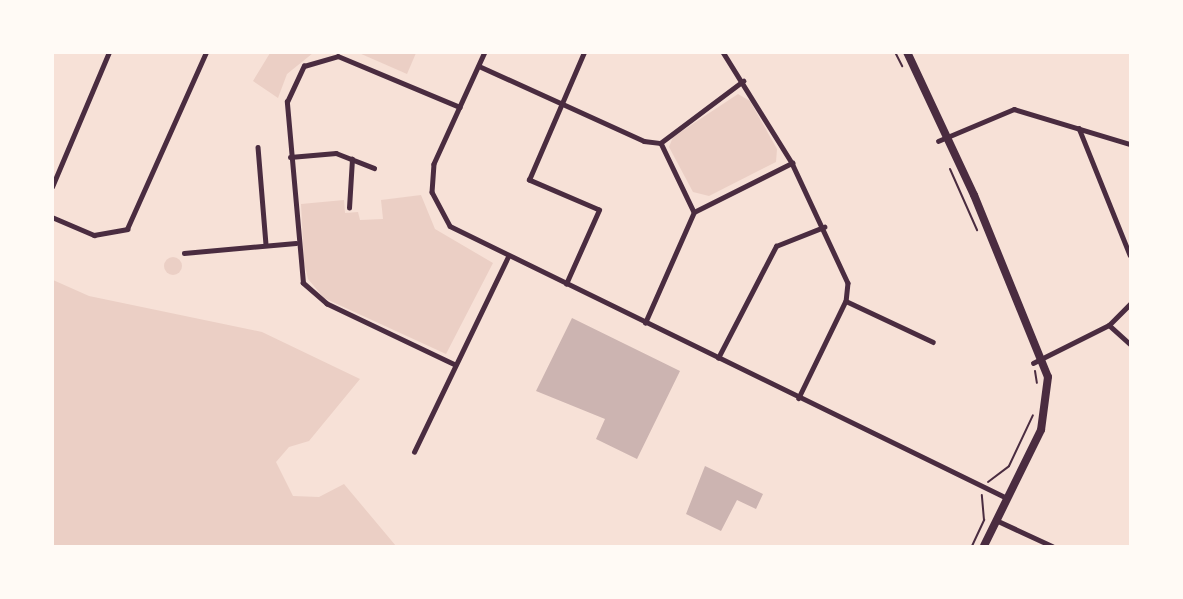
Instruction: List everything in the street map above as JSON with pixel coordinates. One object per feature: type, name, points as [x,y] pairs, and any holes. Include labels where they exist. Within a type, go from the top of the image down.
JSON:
[{"type":"main road","points":[[907,52],[948,137],[1044,358],[1046,414],[984,546]]},
{"type":"street","points":[[52,187],[109,52]]},
{"type":"street","points":[[52,217],[94,235],[127,229],[206,52]]},
{"type":"street","points":[[485,52],[434,164],[435,205],[459,233],[1007,498]]},
{"type":"street","points":[[566,284],[599,210],[529,180],[584,52]]},
{"type":"street","points":[[723,52],[744,81],[792,163],[824,227],[848,283],[846,301],[799,398]]},
{"type":"street","points":[[455,366],[313,295],[298,270],[288,94],[298,72],[320,58],[360,61],[460,107]]},
{"type":"street","points":[[479,66],[644,141],[661,143],[744,81]]},
{"type":"street","points":[[938,141],[1014,109],[1131,144]]},
{"type":"street","points":[[1079,128],[1131,255]]},
{"type":"street","points":[[661,143],[694,212]]},
{"type":"street","points":[[258,147],[267,245]]},
{"type":"street","points":[[290,157],[336,153],[374,168]]},
{"type":"street","points":[[349,208],[352,159]]},
{"type":"street","points":[[645,323],[694,212],[792,163]]},
{"type":"street","points":[[718,358],[777,246],[824,227]]},
{"type":"street","points":[[184,253],[296,243]]},
{"type":"street","points":[[414,452],[508,257]]},
{"type":"street","points":[[846,301],[933,342]]},
{"type":"street","points":[[1033,363],[1109,325],[1131,303]]},
{"type":"street","points":[[1109,325],[1131,344]]},
{"type":"street","points":[[996,520],[1052,546]]},
{"type":"path","points":[[895,52],[904,70]]},
{"type":"path","points":[[948,163],[981,240]]},
{"type":"path","points":[[1033,363],[1037,393]]},
{"type":"path","points":[[972,546],[984,520],[985,487],[991,475],[1009,466],[1035,408]]},
{"type":"shaded area","points":[[270,53],[313,53],[287,74],[278,98],[253,81]]},
{"type":"shaded area","points":[[359,53],[416,53],[407,74]]},
{"type":"shaded area","points":[[738,94],[750,101],[777,149],[776,162],[709,196],[693,192],[669,147],[673,137]]},
{"type":"shaded area","points":[[421,195],[435,229],[493,263],[446,354],[324,298],[308,279],[304,263],[301,204],[344,200],[345,213],[358,212],[360,220],[383,219],[381,200]]},
{"type":"shaded area","points":[[173,257],[179,260],[182,266],[179,272],[173,275],[167,272],[164,266],[167,260]]},
{"type":"shaded area","points":[[53,280],[89,296],[262,332],[360,379],[309,441],[289,447],[276,462],[293,496],[319,497],[344,484],[396,546],[53,546]]},
{"type":"building","points":[[572,318],[680,371],[637,459],[596,439],[605,419],[536,391]]},
{"type":"building","points":[[705,466],[763,494],[756,509],[737,500],[721,531],[686,514]]}]
